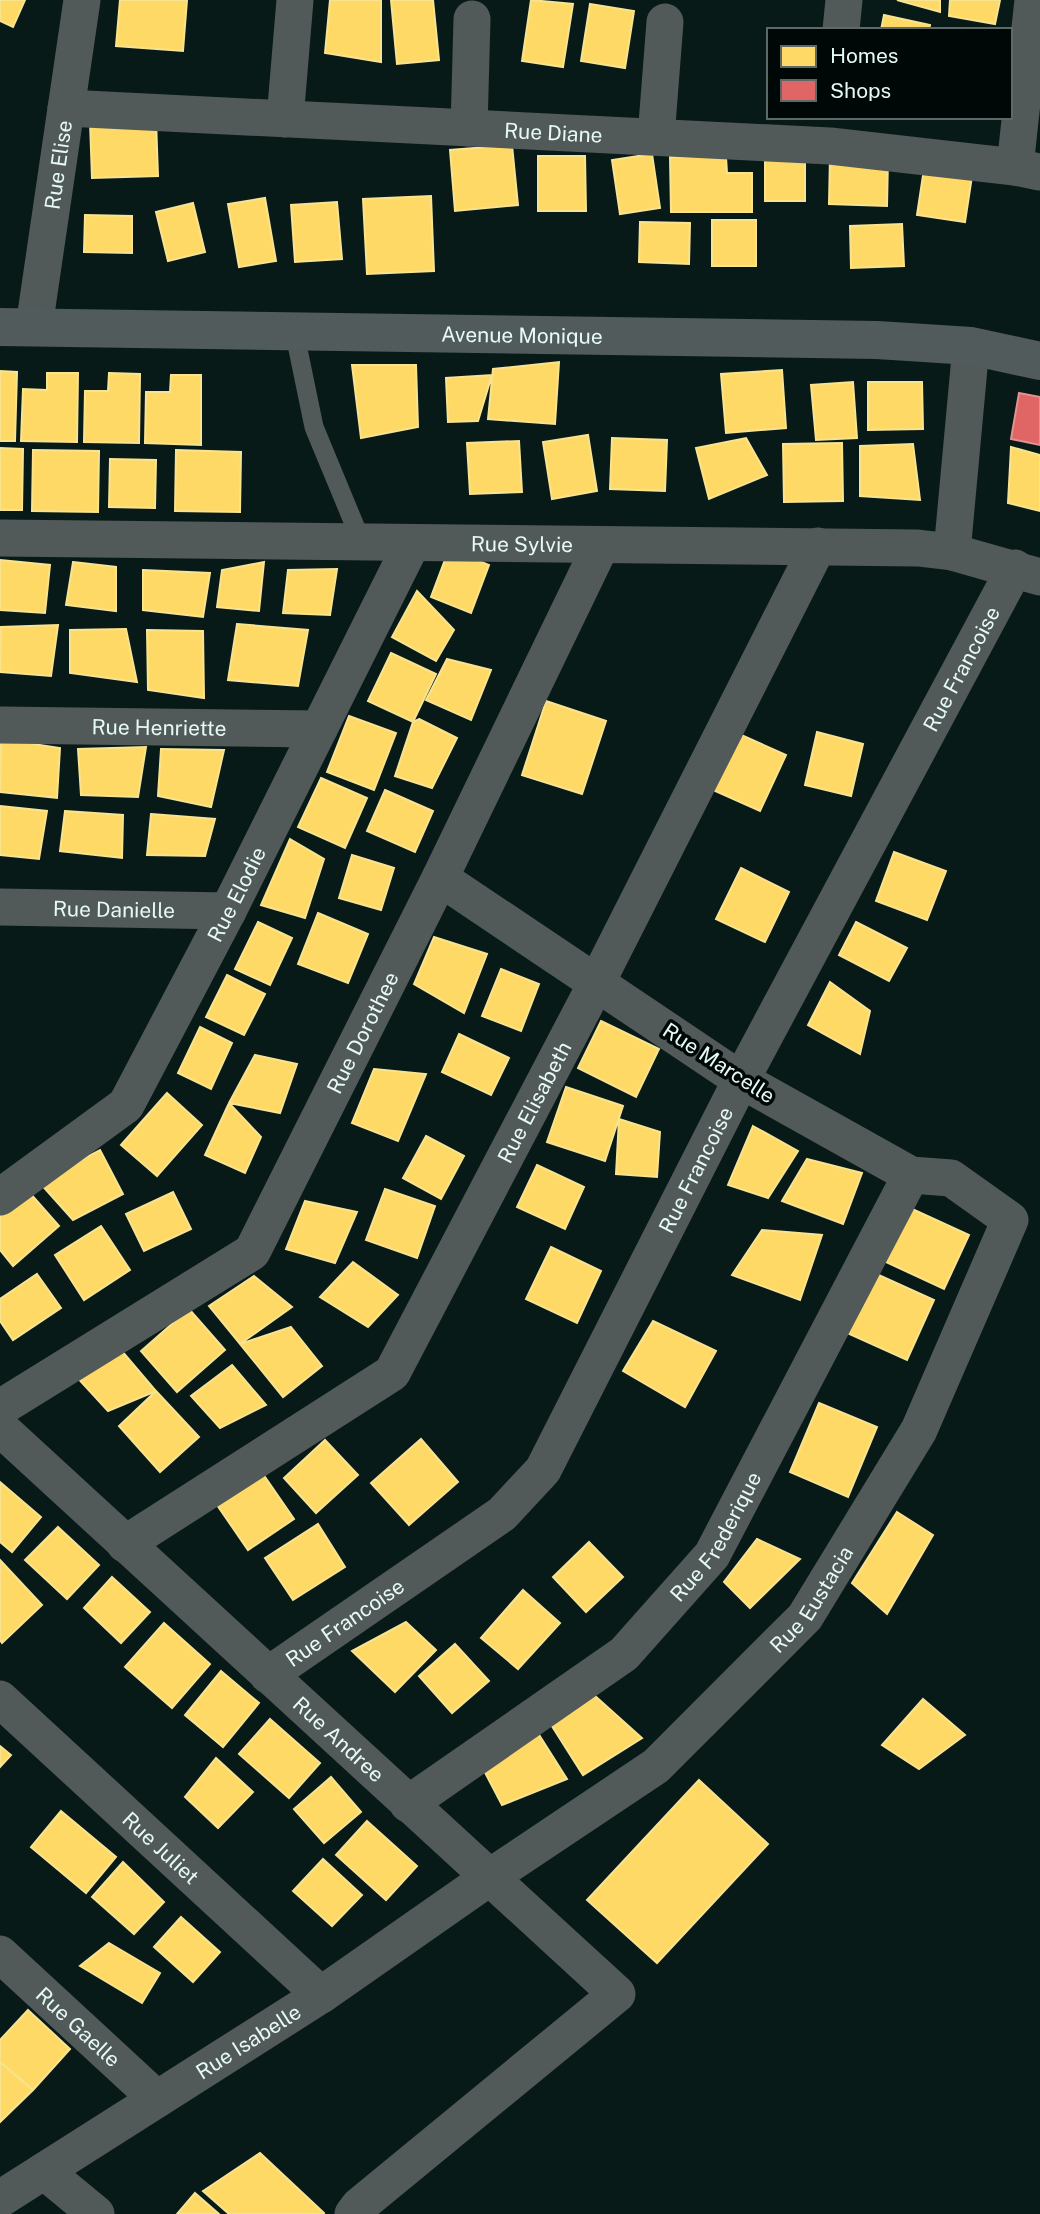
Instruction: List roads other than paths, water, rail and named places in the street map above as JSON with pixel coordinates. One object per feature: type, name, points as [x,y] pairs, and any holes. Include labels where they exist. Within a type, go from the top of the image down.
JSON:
[{"type":"street","name":"Rue Elise","points":[[17,327],[66,108],[82,0]]},
{"type":"street","points":[[285,119],[295,0]]},
{"type":"street","points":[[841,28],[844,0]]},
{"type":"street","points":[[1027,169],[1033,0]]},
{"type":"street","points":[[469,128],[472,19]]},
{"type":"street","points":[[656,137],[665,22]]},
{"type":"street","name":"Rue Diane","points":[[66,108],[656,137],[831,132],[1027,169]]},
{"type":"street","name":"Avenue Monique","points":[[17,327],[877,340],[971,346],[1040,361]]},
{"type":"street","points":[[952,552],[971,346]]},
{"type":"street","name":"Rue Sylvie","points":[[0,538],[918,548],[952,552],[1027,572]]},
{"type":"street","name":"Rue Elodie","points":[[6,1182],[126,1105],[228,911],[412,543]]},
{"type":"street","name":"Rue Dorothee","points":[[0,1408],[251,1252],[440,878],[601,545]]},
{"type":"street","name":"Rue Elisabeth","points":[[125,1544],[391,1373],[597,982],[817,546]]},
{"type":"street","name":"Rue Francoise","points":[[268,1675],[502,1514],[543,1470],[741,1080],[1027,572]]},
{"type":"street","name":"Rue Henriette","points":[[0,725],[319,729]]},
{"type":"street","name":"Rue Marcelle","points":[[440,878],[741,1080],[911,1175],[951,1178],[1010,1220]]},
{"type":"street","name":"Rue Danielle","points":[[0,907],[228,911]]},
{"type":"street","name":"Rue Frederique","points":[[408,1804],[624,1654],[712,1555],[911,1175]]},
{"type":"street","name":"Rue Eustacia","points":[[490,1877],[656,1766],[805,1616],[919,1430],[1010,1220]]},
{"type":"street","name":"Rue Andree","points":[[0,1428],[617,1994],[359,2206],[353,2214]]},
{"type":"street","name":"Rue Juliet","points":[[0,1699],[321,1995]]},
{"type":"street","name":"Rue Isabelle","points":[[0,2199],[321,1995],[490,1877]]},
{"type":"street","name":"Rue Gaelle","points":[[0,1954],[157,2099]]},
{"type":"street","points":[[44,2171],[96,2214]]},
{"type":"lane","points":[[294,330],[314,427],[362,543]]}]
